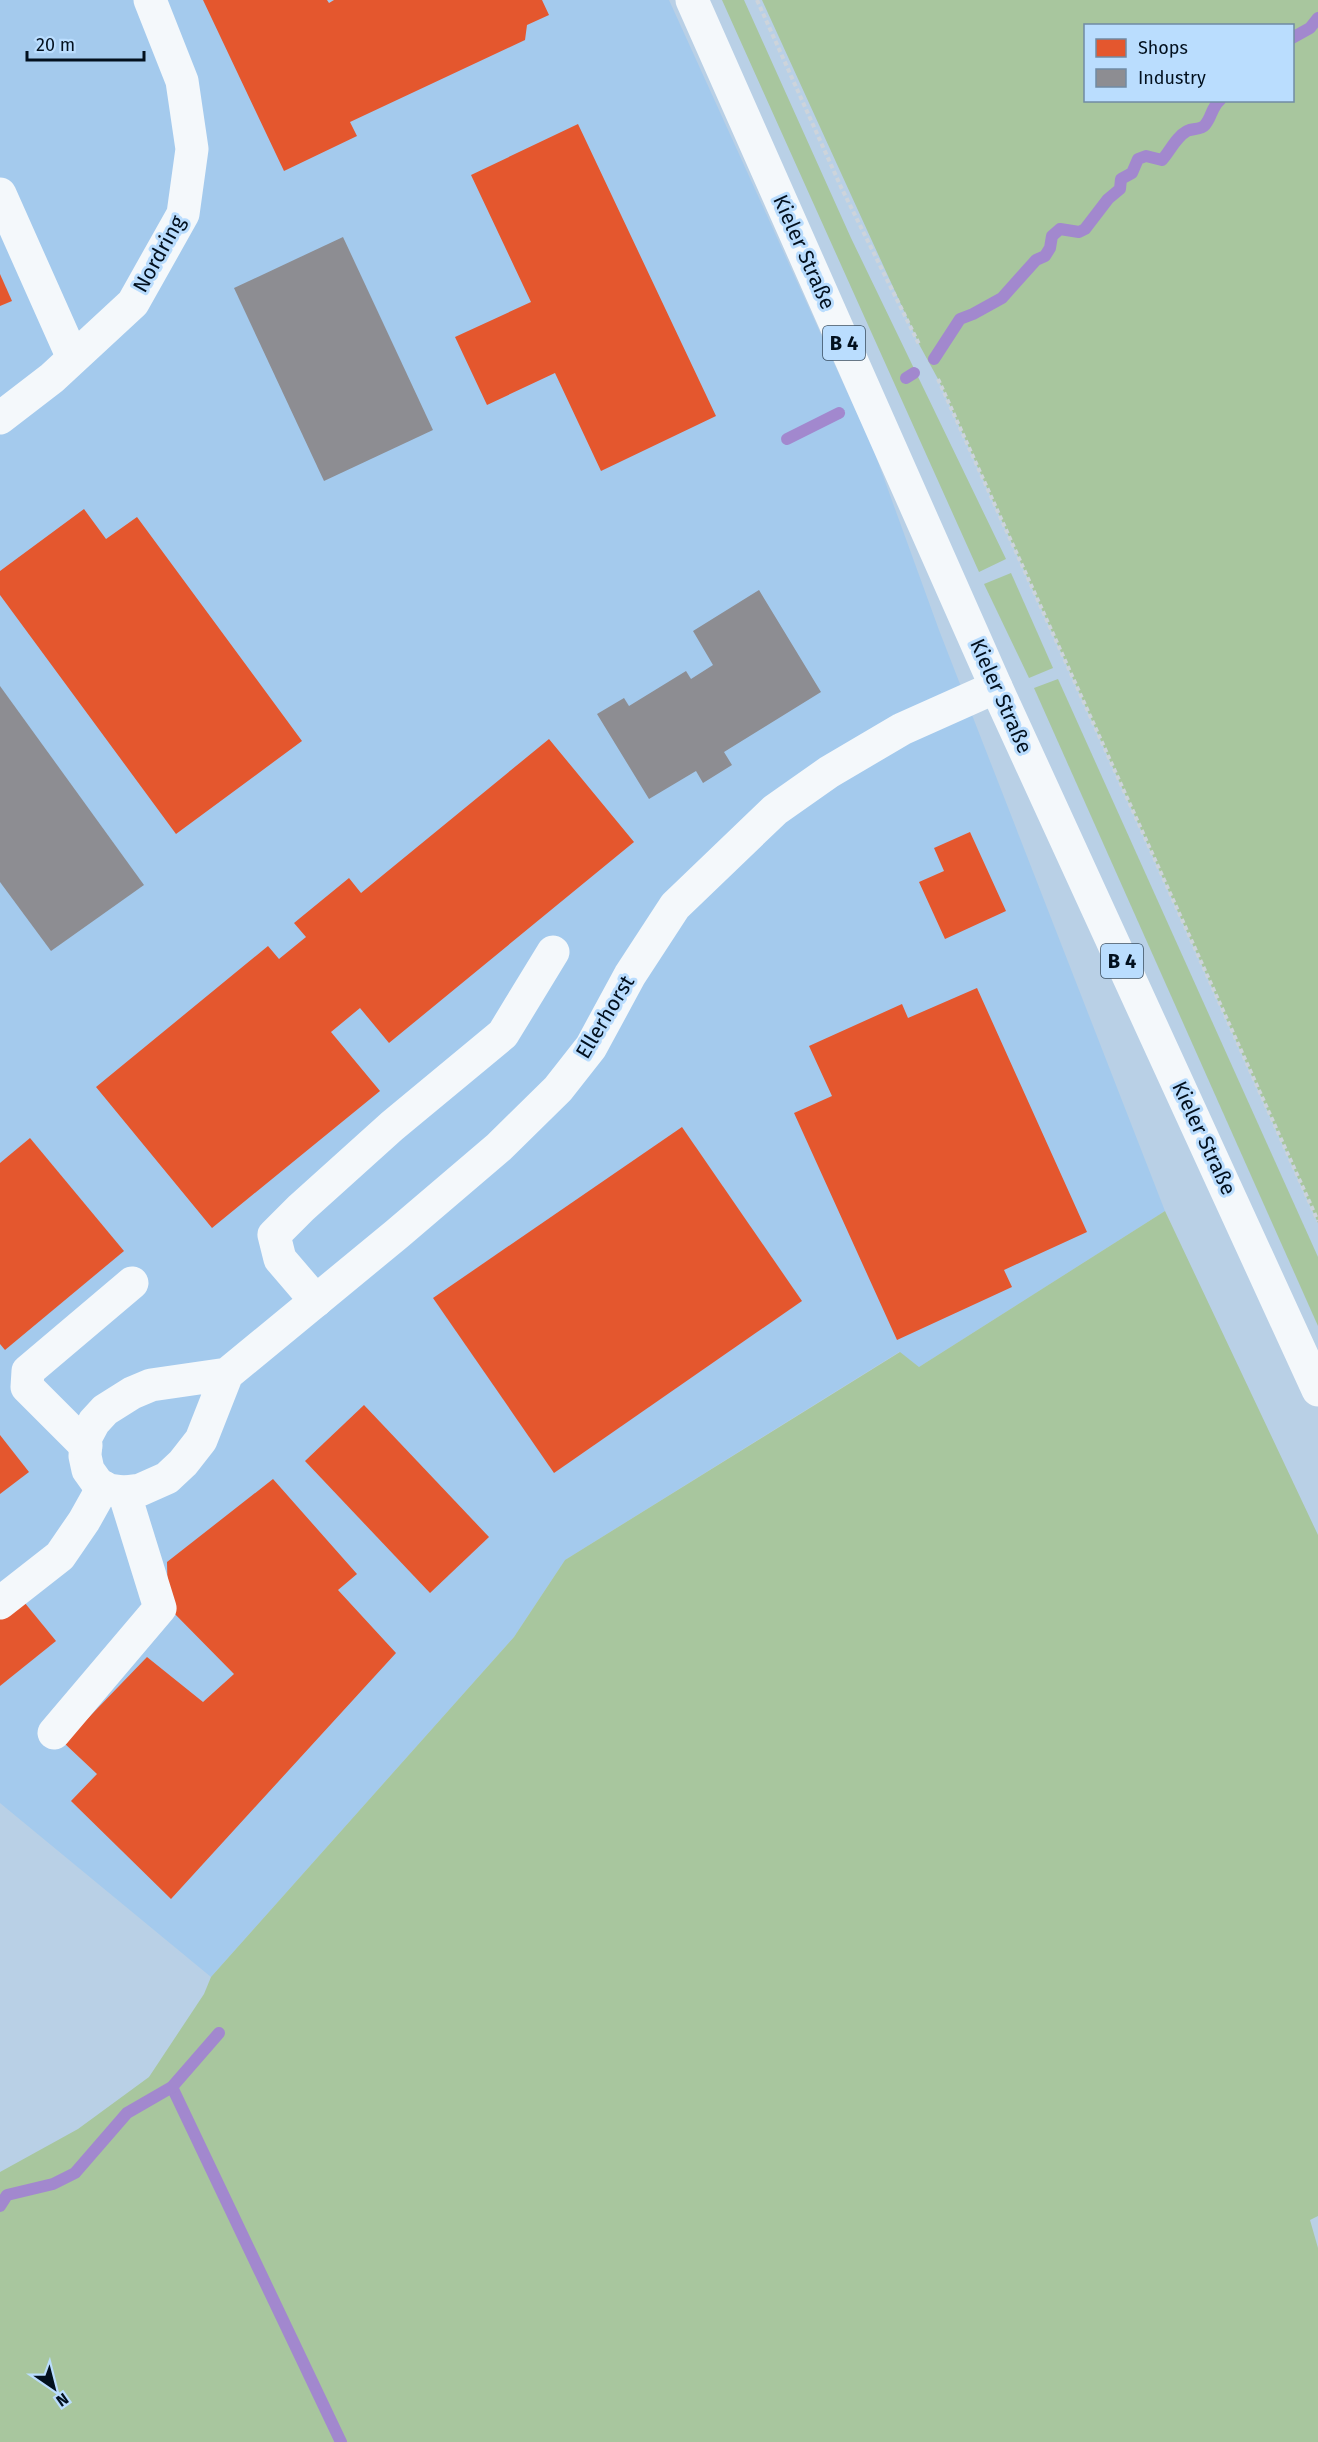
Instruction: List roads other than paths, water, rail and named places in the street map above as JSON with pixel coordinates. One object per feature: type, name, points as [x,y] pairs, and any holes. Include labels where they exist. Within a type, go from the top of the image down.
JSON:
[{"type":"street","name":"Nordring","points":[[0,418],[52,378],[132,303],[183,214],[192,149],[182,81],[150,0]]},
{"type":"street","name":"Kieler Straße","points":[[692,0],[996,687],[1318,1390]]},
{"type":"street","points":[[0,194],[73,358]]},
{"type":"street","name":"Ellerhorst","points":[[113,1489],[153,1486],[167,1478],[183,1463],[201,1440],[227,1374],[499,1147],[558,1089],[591,1047],[630,975],[675,906],[774,810],[829,772],[902,729],[996,687]]},
{"type":"street","points":[[316,1301],[280,1259],[274,1235],[392,1126],[503,1034],[553,952]]},
{"type":"street","points":[[86,1446],[27,1387],[28,1371],[132,1283]]},
{"type":"street","points":[[113,1489],[98,1484],[88,1470],[85,1456],[86,1437],[94,1422],[105,1410],[132,1393],[151,1385],[227,1374]]},
{"type":"street","points":[[0,1603],[60,1556],[84,1521],[113,1489]]},
{"type":"street","points":[[54,1732],[160,1608],[113,1489]]},
{"type":"waterway","points":[[1294,37],[1310,28],[1318,18]]},
{"type":"waterway","points":[[934,359],[960,319],[1002,298],[1036,260],[1045,256],[1050,248],[1052,236],[1060,229],[1079,232],[1085,229],[1108,199],[1120,189],[1121,179],[1132,173],[1138,159],[1146,156],[1162,160],[1183,134],[1205,125],[1218,102]]},
{"type":"waterway","points":[[906,378],[914,373]]},
{"type":"waterway","points":[[787,439],[839,413]]},
{"type":"waterway","points":[[0,2206],[7,2195],[53,2184],[75,2173],[127,2113],[172,2087],[219,2033]]},
{"type":"waterway","points":[[172,2087],[341,2442]]}]
